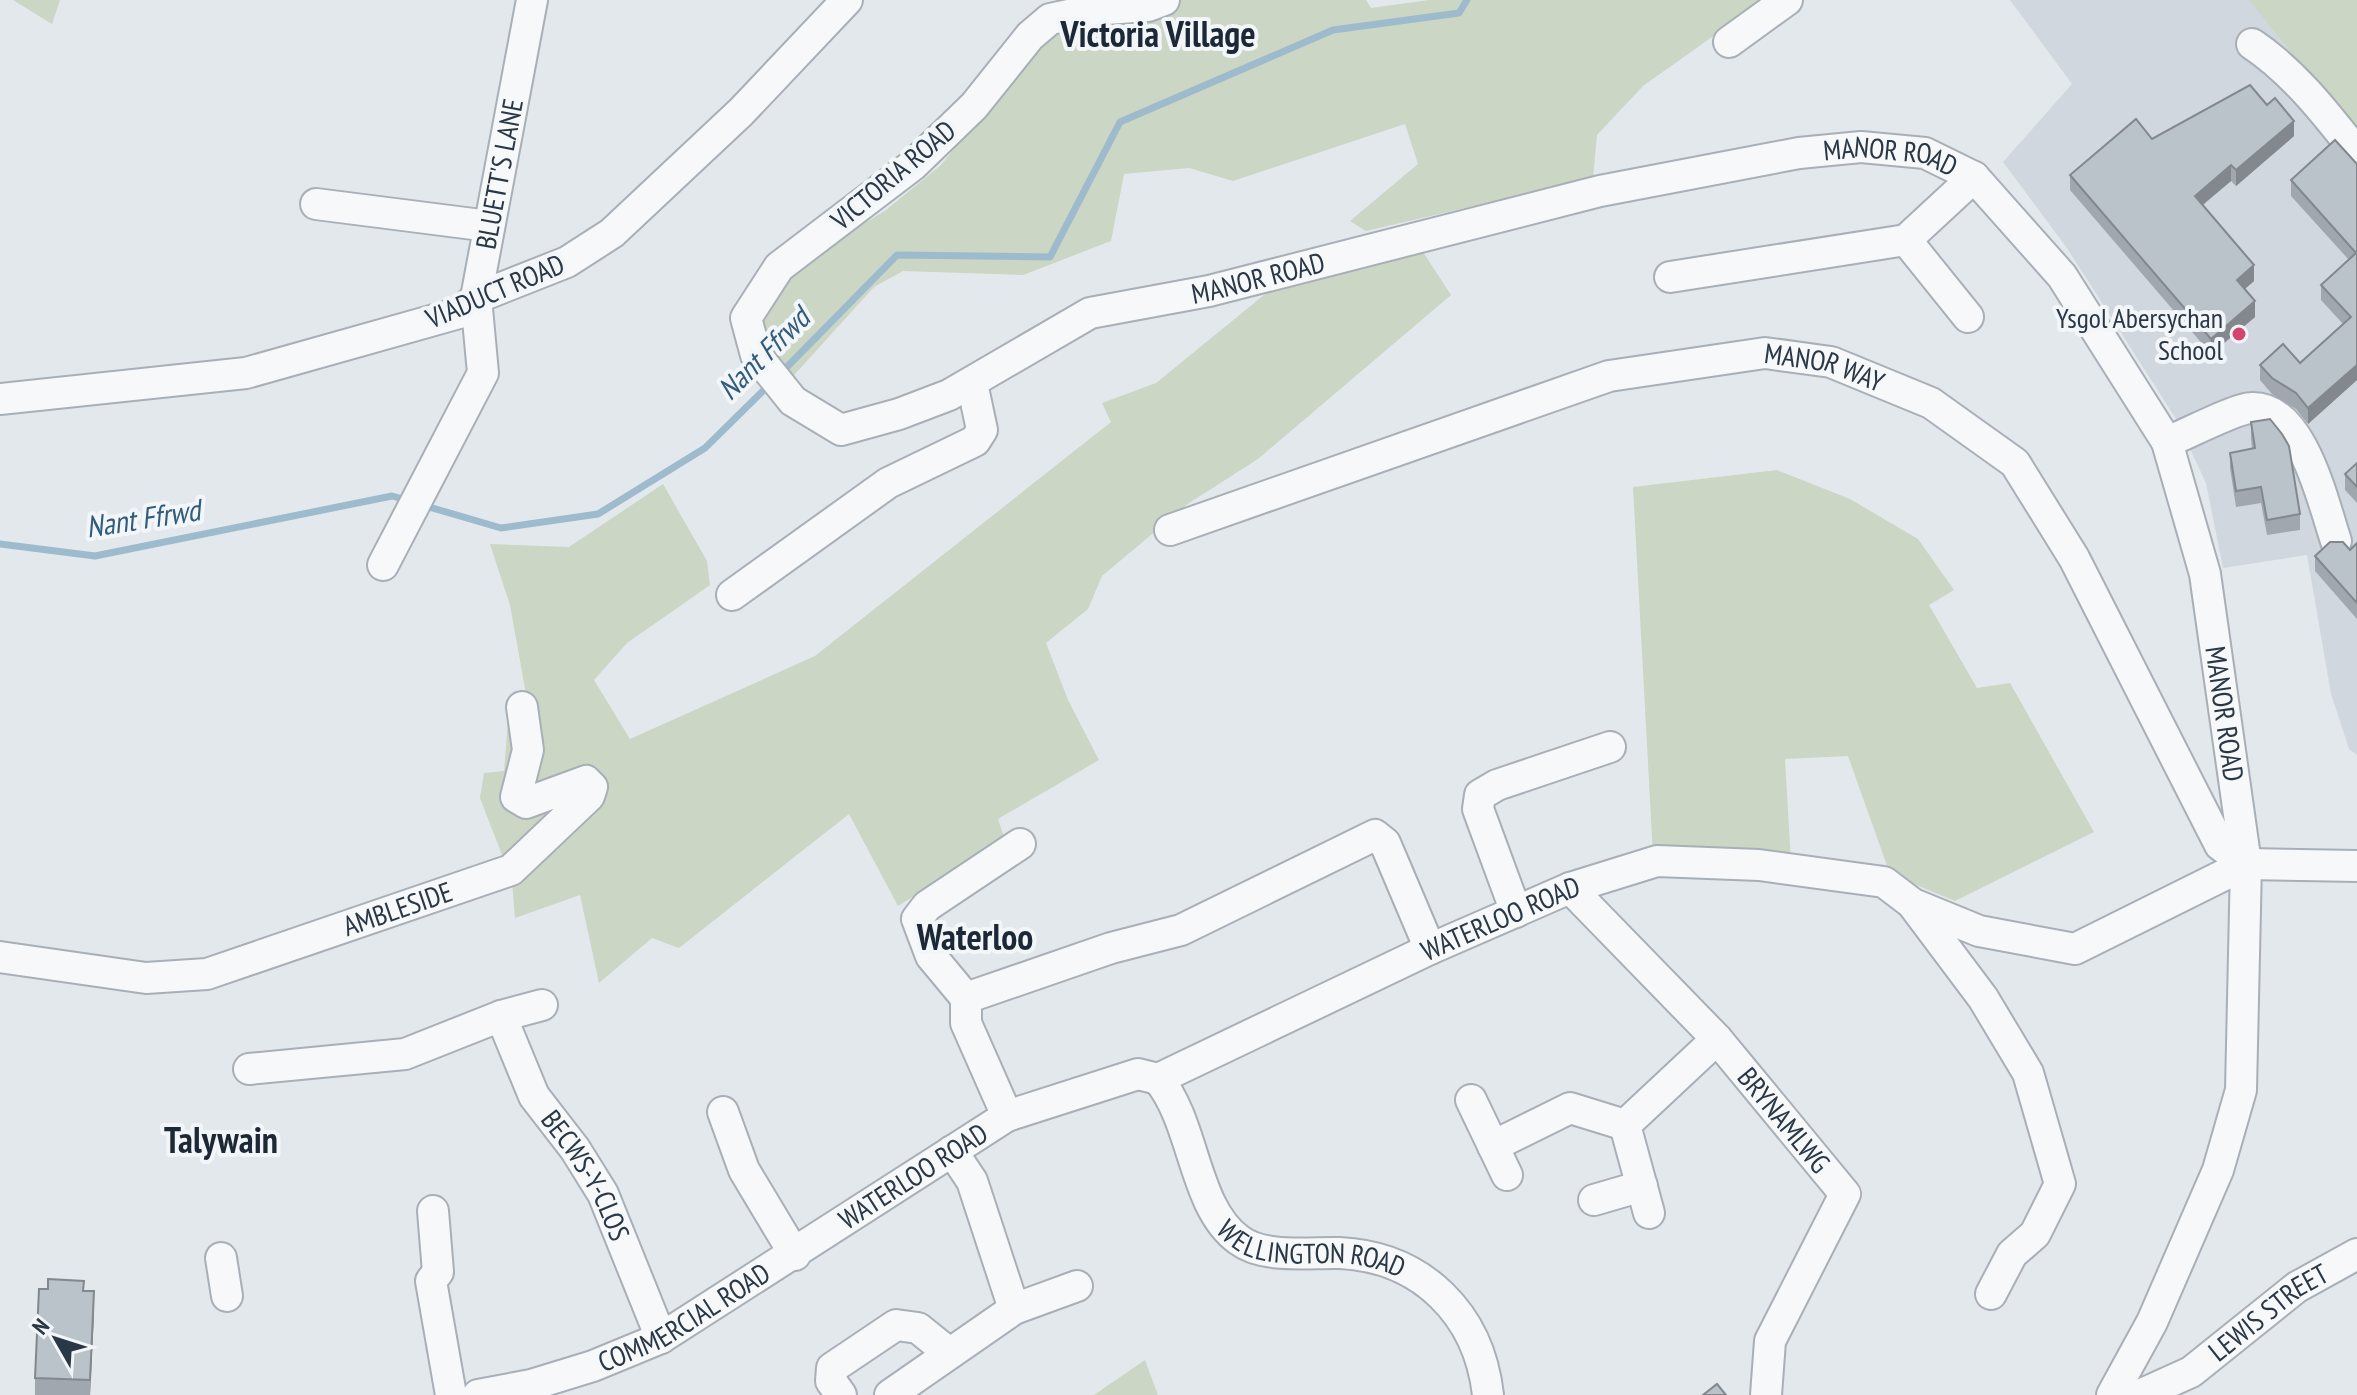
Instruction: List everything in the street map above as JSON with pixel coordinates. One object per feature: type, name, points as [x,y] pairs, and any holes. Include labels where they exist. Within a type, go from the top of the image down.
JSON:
[{"type":"street","name":"BLUETT'S LANE","points":[[383,565],[483,373],[476,298],[532,0]]},
{"type":"street","name":"VIADUCT ROAD","points":[[0,399],[246,373],[459,313],[476,298],[567,262],[612,233],[741,112],[847,0]]},
{"type":"street","name":"VICTORIA ROAD","points":[[785,391],[756,355],[746,318],[779,267],[913,165],[974,106],[1030,36],[1050,19],[1092,10],[1148,6],[1164,0]]},
{"type":"street","points":[[1729,42],[1787,0]]},
{"type":"street","points":[[2252,44],[2270,56],[2308,93],[2357,153]]},
{"type":"street","name":"MANOR ROAD","points":[[785,391],[793,401],[841,430],[899,414],[972,383],[1090,313],[1209,291],[1600,191],[1799,153],[1861,147],[1925,153],[1974,177],[2062,276],[2167,442],[2205,574],[2246,864],[2241,1090],[2218,1170],[2152,1322],[2112,1395]]},
{"type":"street","points":[[1670,277],[1906,240],[1974,177]]},
{"type":"street","points":[[316,204],[489,226]]},
{"type":"street","points":[[1906,240],[1968,317]]},
{"type":"street","name":"MANOR WAY","points":[[1170,530],[1609,376],[1765,353],[1831,362],[1931,403],[2015,463],[2074,558],[2220,845],[2246,864]]},
{"type":"street","points":[[732,595],[888,483],[975,441],[982,430],[972,383]]},
{"type":"street","points":[[2167,442],[2251,408],[2271,412],[2294,430],[2336,541]]},
{"type":"street","name":"AMBLESIDE","points":[[0,957],[146,978],[207,974],[511,870],[589,796],[592,787],[586,781],[526,803],[516,797],[528,750],[522,707]]},
{"type":"street","points":[[1516,912],[1478,809],[1480,795],[1497,785],[1610,747]]},
{"type":"street","points":[[966,998],[1111,948],[1181,930],[1375,835],[1385,843],[1430,949]]},
{"type":"street","points":[[1007,1116],[966,1023],[966,998],[931,956],[917,919],[927,906],[1020,844]]},
{"type":"street","name":"WATERLOO ROAD","points":[[795,1255],[1007,1116],[1138,1074],[1158,1079],[1430,949],[1570,888],[1657,861],[1759,865],[1884,882],[1913,904],[1979,931],[2075,949],[2246,864]]},
{"type":"street","points":[[2246,864],[2357,866]]},
{"type":"street","name":"BRYNAMLWG","points":[[1570,888],[1717,1039],[1845,1194],[1770,1341],[1766,1395]]},
{"type":"street","points":[[1913,904],[1983,998],[2028,1073],[2060,1184],[2035,1234],[2012,1254],[1991,1294]]},
{"type":"street","points":[[249,1069],[405,1054],[501,1016],[542,1005]]},
{"type":"street","name":"BECWS-Y-CLOS","points":[[501,1016],[534,1096],[575,1149],[603,1194],[661,1338]]},
{"type":"street","points":[[1625,1125],[1717,1039]]},
{"type":"street","name":"WELLINGTON ROAD","points":[[1158,1079],[1172,1096],[1217,1217],[1240,1241],[1270,1251],[1346,1253],[1394,1262],[1434,1286],[1468,1326],[1486,1378],[1488,1395]]},
{"type":"street","points":[[1471,1100],[1507,1175]]},
{"type":"street","points":[[1493,1146],[1570,1108],[1625,1125]]},
{"type":"street","points":[[723,1112],[744,1170],[795,1255]]},
{"type":"street","points":[[1594,1200],[1645,1200],[1625,1125]]},
{"type":"street","points":[[952,1151],[972,1181],[1014,1309]]},
{"type":"street","points":[[433,1211],[438,1272],[431,1281],[451,1395]]},
{"type":"street","name":"LEWIS STREET","points":[[2140,1395],[2191,1372],[2297,1287],[2357,1254]]},
{"type":"street","name":"COMMERCIAL ROAD","points":[[478,1395],[532,1390],[661,1338],[795,1255]]},
{"type":"street","points":[[221,1258],[227,1296]]},
{"type":"street","points":[[890,1395],[1014,1309],[1077,1286]]},
{"type":"street","points":[[841,1395],[831,1381],[832,1368],[896,1325],[918,1328],[949,1353]]},
{"type":"shaded area","name":"Ysgol Abersychan School","points":[[2010,0],[2357,0],[2357,755],[2349,749],[2331,694],[2307,555],[2223,568],[2206,483],[2176,419],[2067,248],[2003,162],[2072,84]]},
{"type":"green space","points":[[13,0],[60,0],[52,24]]},
{"type":"green space","points":[[1181,0],[1366,0],[1371,8],[1429,0],[1764,0],[1643,86],[1597,135],[1593,178],[1366,231],[1350,221],[1418,164],[1405,124],[1233,181],[1189,168],[1124,174],[1111,241],[1023,275],[903,271],[874,287],[786,384],[763,320],[771,290],[813,255],[886,210],[941,165],[1042,40],[1067,22],[1143,13]]},
{"type":"green space","points":[[2249,0],[2357,0],[2357,134]]},
{"type":"green space","points":[[1423,252],[1451,295],[1258,459],[1189,503],[1102,576],[1088,609],[1046,643],[1068,700],[1099,760],[998,819],[1005,840],[898,906],[849,814],[679,948],[652,938],[599,983],[580,895],[515,918],[512,881],[480,798],[484,773],[504,771],[509,708],[526,694],[510,605],[490,544],[569,547],[663,484],[707,561],[710,585],[627,643],[594,680],[630,739],[815,656],[1111,422],[1102,403],[1156,383],[1264,295],[1305,276]]},
{"type":"green space","points":[[1777,470],[1850,499],[1918,539],[1954,590],[1929,605],[1977,688],[2010,683],[2094,832],[1955,901],[1890,874],[1848,756],[1785,759],[1791,863],[1653,855],[1633,487]]},
{"type":"green space","points":[[1145,1360],[1158,1395],[1094,1395]]},
{"type":"building","points":[[2250,85],[2267,105],[2275,98],[2294,121],[2236,170],[2231,165],[2195,196],[2254,265],[2237,280],[2255,301],[2211,339],[2070,175],[2136,119],[2152,139]]},
{"type":"building","points":[[2335,140],[2357,164],[2357,365],[2308,408],[2296,393],[2272,378],[2260,365],[2283,344],[2300,363],[2351,317],[2321,285],[2356,253],[2291,180]]},
{"type":"building","points":[[2270,419],[2289,446],[2300,514],[2267,520],[2261,487],[2236,491],[2230,453],[2255,448],[2251,422]]},
{"type":"building","points":[[2357,463],[2357,487],[2345,474]]},
{"type":"building","points":[[2330,542],[2343,542],[2350,550],[2357,543],[2357,603],[2315,556]]},
{"type":"building","points":[[48,1279],[84,1281],[83,1291],[94,1291],[90,1380],[35,1378],[39,1289],[48,1289]]},
{"type":"building","points":[[1717,1384],[1726,1395],[1703,1395]]},
{"type":"waterway","name":"Nant Ffrwd","points":[[781,373],[897,255],[1050,257],[1120,122],[1333,30],[1459,13],[1467,0]]},
{"type":"waterway","name":"Nant Ffrwd","points":[[422,505],[501,528],[598,514],[705,448],[769,385]]},
{"type":"waterway","name":"Nant Ffrwd","points":[[0,544],[95,556],[392,496],[406,500]]},
{"type":"place","name":"Ysgol Abersychan School","points":[[2239,334]]},
{"type":"district","name":"Victoria Village","points":[[1158,34]]},
{"type":"district","name":"Waterloo","points":[[975,937]]},
{"type":"district","name":"Talywain","points":[[221,1140]]}]
